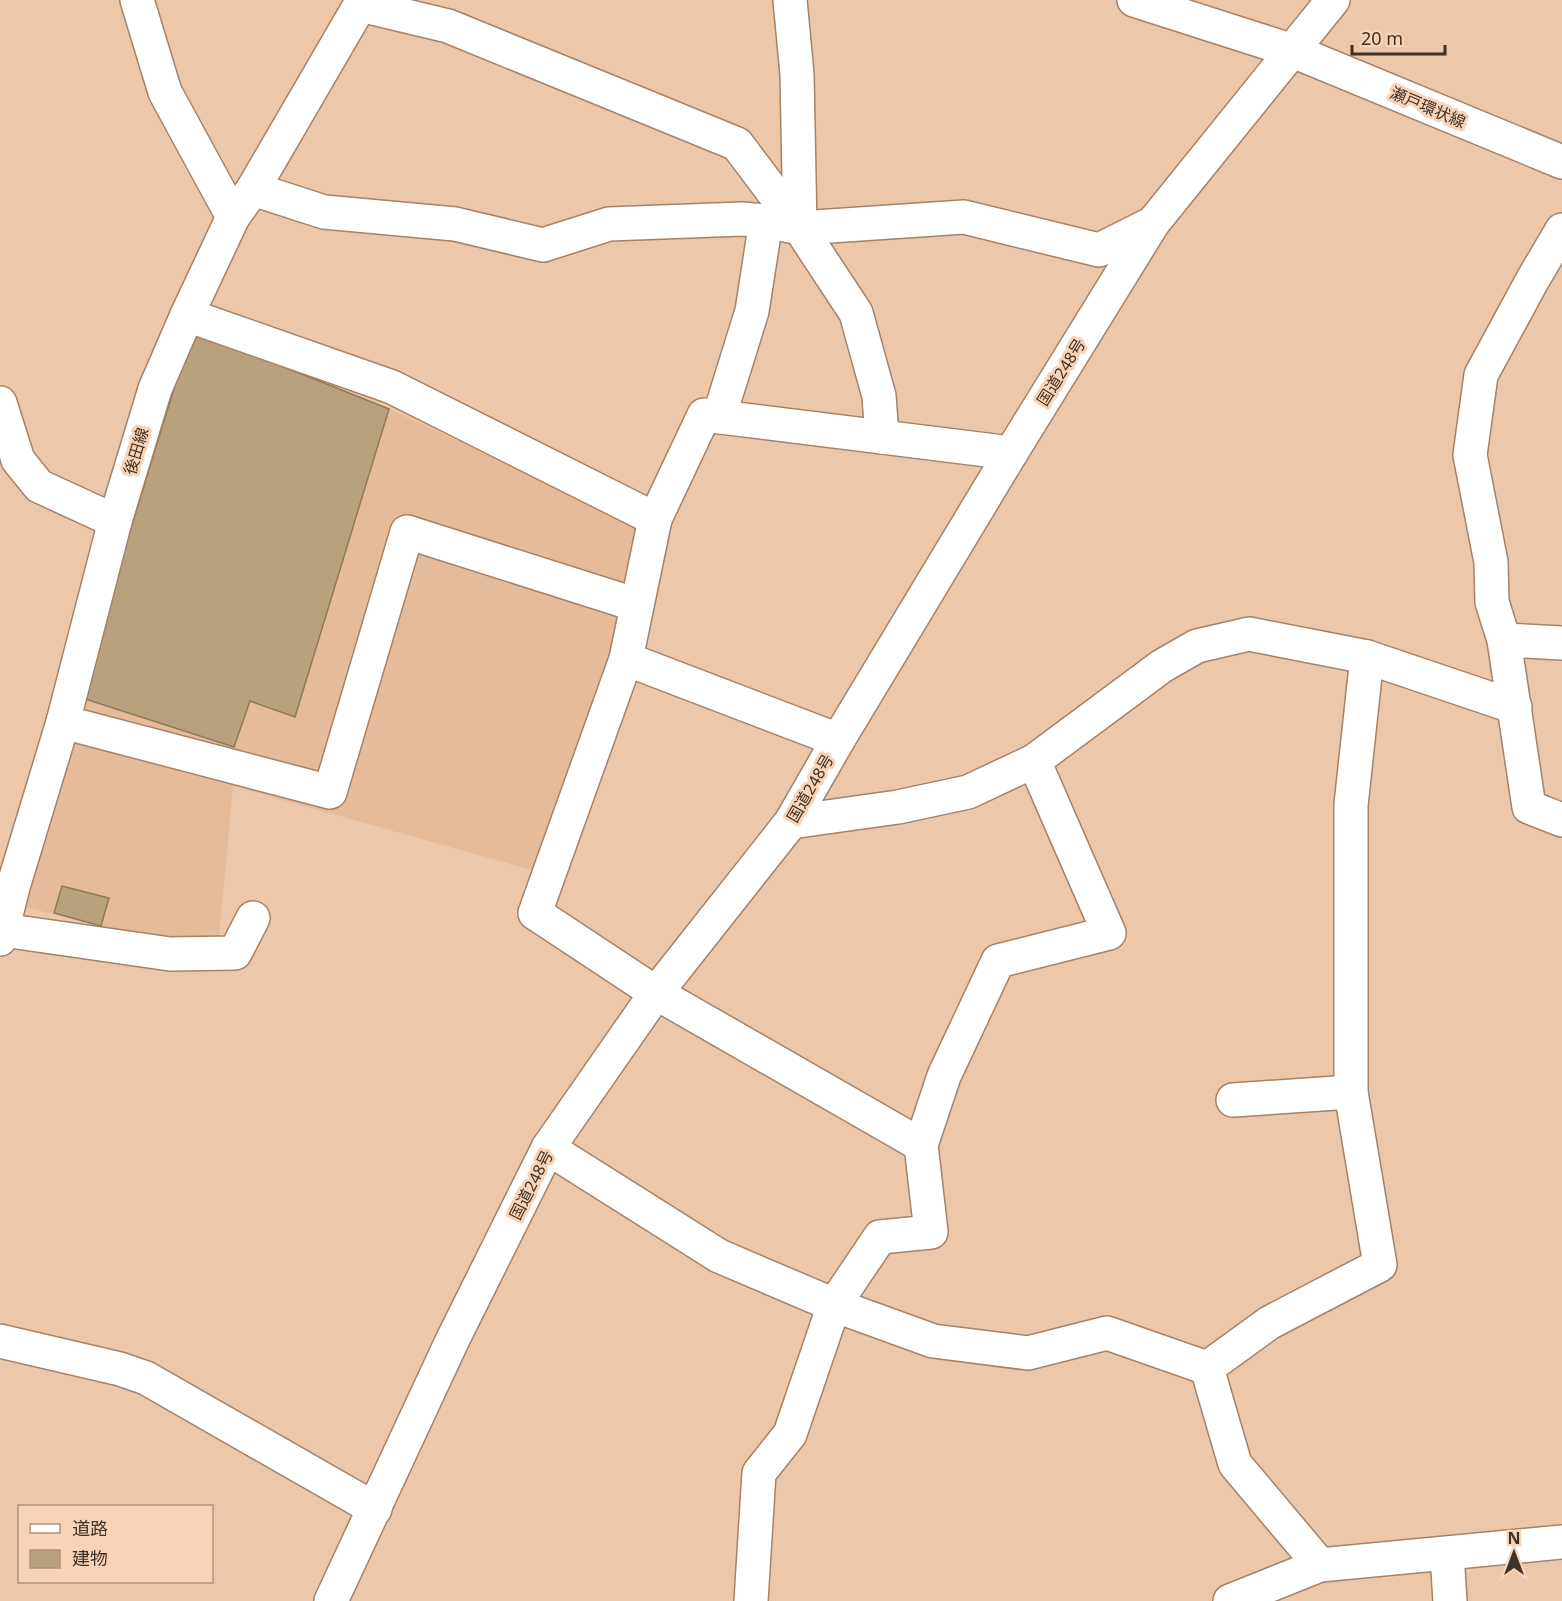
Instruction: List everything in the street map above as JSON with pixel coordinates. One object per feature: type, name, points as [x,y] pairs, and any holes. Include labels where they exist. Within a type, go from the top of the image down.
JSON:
[{"type":"main road","points":[[137,0],[165,92],[233,217]]},
{"type":"main road","points":[[790,0],[797,74],[800,228]]},
{"type":"main road","name":"瀬戸環状線","points":[[1134,0],[1293,51],[1562,162]]},
{"type":"main road","name":"国道248号","points":[[331,1601],[452,1341],[548,1148],[656,993],[791,822],[1011,453],[1153,223],[1333,0]]},
{"type":"main road","points":[[361,3],[448,26],[737,144],[800,228],[856,313],[879,396],[882,437]]},
{"type":"main road","name":"後田線","points":[[1,934],[7,885],[63,722],[115,521],[154,389],[233,217],[253,189],[361,3]]},
{"type":"main road","points":[[253,189],[324,212],[455,224],[543,245],[609,224],[742,219],[800,228],[964,217],[1099,250],[1153,223]]},
{"type":"main road","points":[[719,417],[753,311],[766,221]]},
{"type":"main road","points":[[1562,230],[1481,375],[1470,455],[1491,562],[1492,602],[1504,640],[1529,807],[1562,820]]},
{"type":"main road","points":[[187,315],[392,387],[655,519]]},
{"type":"main road","points":[[0,403],[18,460],[39,486],[115,521]]},
{"type":"main road","points":[[921,1145],[656,993],[535,913],[626,659],[655,519],[704,415],[1011,453]]},
{"type":"main road","points":[[63,722],[330,792],[407,532],[637,605]]},
{"type":"main road","points":[[791,822],[898,807],[968,792],[1034,761],[1162,666],[1197,646],[1249,634],[1367,657],[1515,707]]},
{"type":"main road","points":[[1504,640],[1562,643]]},
{"type":"main road","points":[[1207,1368],[1269,1323],[1380,1265],[1351,1092],[1351,805],[1367,657]]},
{"type":"main road","points":[[626,659],[838,740]]},
{"type":"main road","points":[[751,1601],[759,1473],[790,1434],[834,1305],[880,1237],[931,1232],[921,1145],[944,1076],[998,961],[1109,933],[1034,761]]},
{"type":"main road","points":[[1,934],[170,954],[235,953],[253,918]]},
{"type":"main road","points":[[1233,1100],[1351,1092]]},
{"type":"main road","points":[[548,1148],[719,1256],[834,1305],[933,1341],[1028,1353],[1107,1333],[1207,1368]]},
{"type":"main road","points":[[0,1341],[120,1369],[146,1378],[375,1509]]},
{"type":"main road","points":[[1207,1368],[1235,1464],[1320,1565]]},
{"type":"main road","points":[[1230,1601],[1320,1565],[1562,1542]]},
{"type":"main road","points":[[1447,1554],[1450,1601]]},
{"type":"shaded area","points":[[192,330],[389,409],[638,524],[615,653],[536,871],[233,786],[219,938],[170,942],[17,905]]},
{"type":"building","points":[[192,330],[389,409],[295,717],[250,701],[234,747],[79,697]]},
{"type":"building","points":[[62,886],[109,898],[101,926],[54,913]]}]
